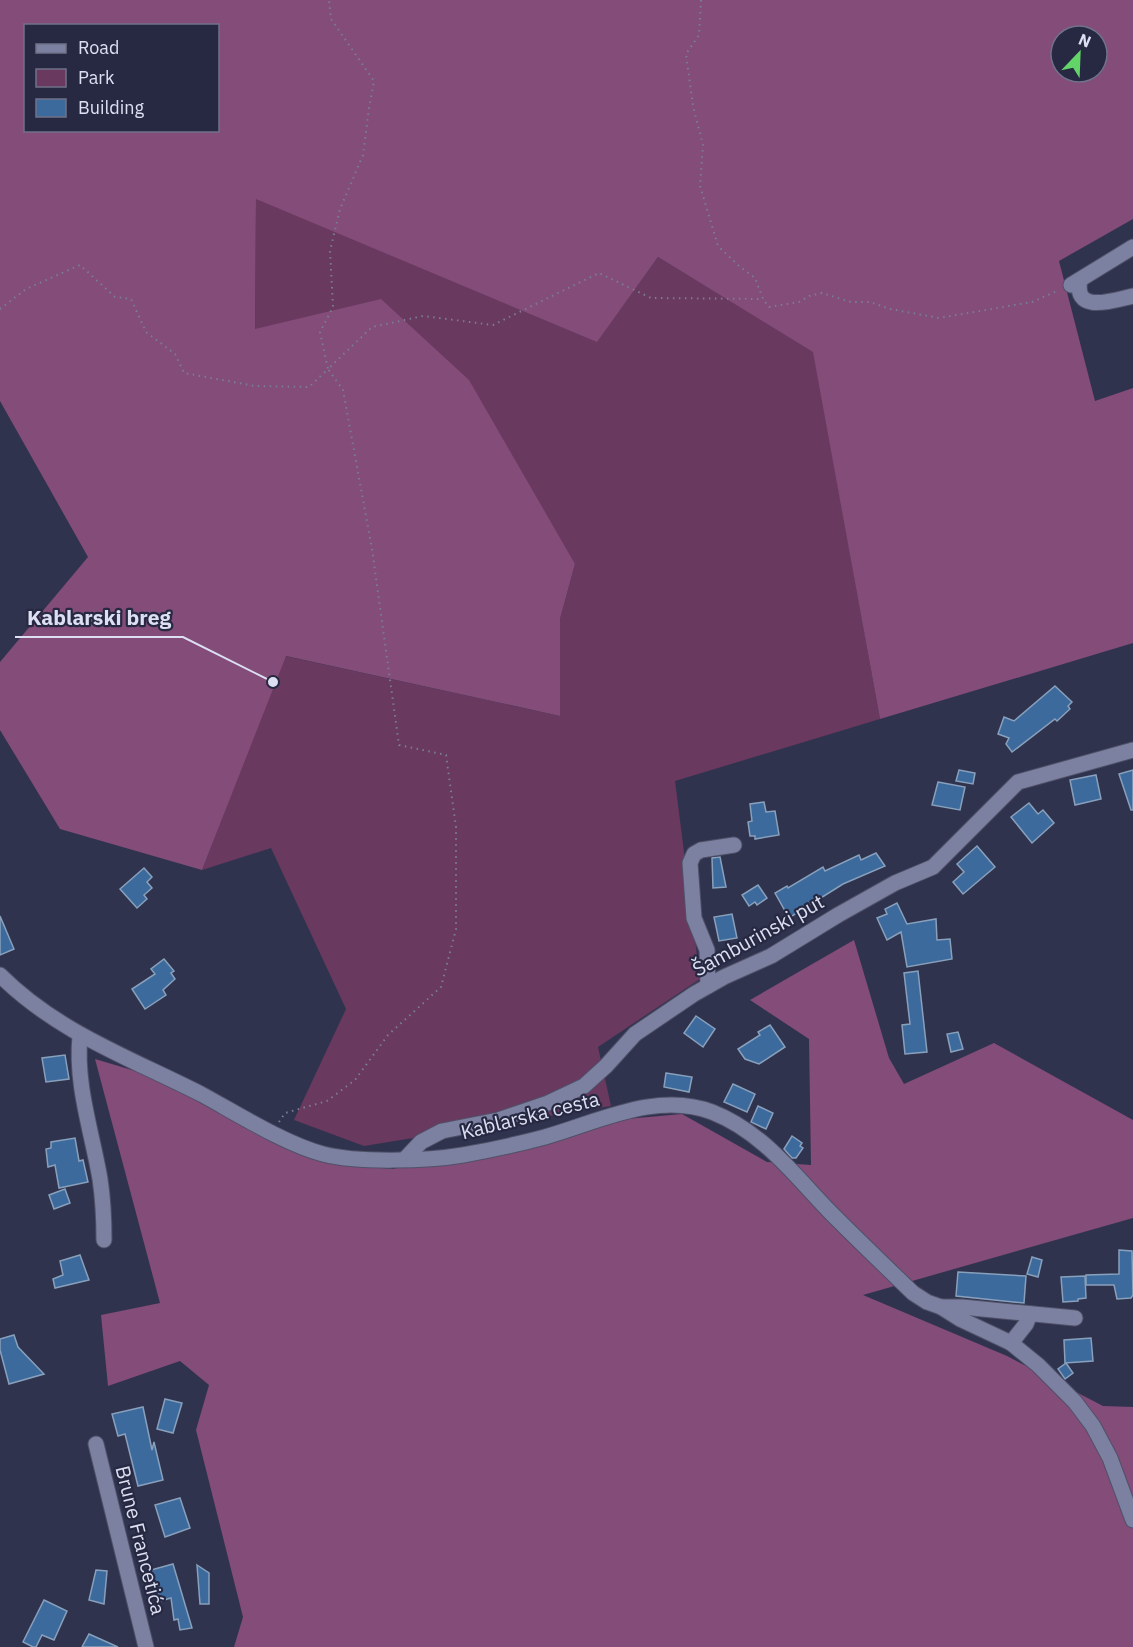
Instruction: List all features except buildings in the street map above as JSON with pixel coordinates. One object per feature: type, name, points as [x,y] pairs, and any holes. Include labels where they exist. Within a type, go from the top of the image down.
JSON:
[{"type":"street","points":[[1133,247],[1075,282],[1080,294],[1089,301],[1102,303],[1133,296]]},
{"type":"street","name":"Šamburinski put","points":[[405,1159],[421,1142],[442,1131],[498,1120],[548,1103],[584,1086],[606,1066],[634,1034],[708,986],[771,956],[895,883],[933,867],[1018,782],[1133,750]]},
{"type":"street","points":[[708,986],[707,950],[694,918],[690,863],[694,854],[701,850],[734,845]]},
{"type":"street","name":"Kablarska cesta","points":[[0,975],[25,998],[80,1036],[322,1154],[353,1158],[405,1159],[460,1155],[544,1137],[611,1116],[650,1107],[677,1105],[710,1111],[735,1123],[786,1164],[830,1212],[913,1293],[1011,1343],[1038,1365],[1075,1402],[1093,1426],[1110,1458],[1133,1520]]},
{"type":"street","points":[[80,1036],[80,1069],[100,1179],[105,1240]]},
{"type":"street","name":"Kablarska cesta","points":[[941,1307],[1075,1318]]},
{"type":"street","points":[[1011,1343],[1026,1324],[1030,1314]]},
{"type":"street","name":"Brune Francetića","points":[[96,1444],[146,1647]]},
{"type":"path","points":[[272,1131],[285,1113],[327,1101],[355,1080],[388,1035],[441,987],[456,929],[456,827],[447,755],[399,746],[372,549],[343,390],[328,369],[320,332],[333,307],[330,251],[340,209],[363,155],[374,81],[332,19],[329,0]]},
{"type":"path","points":[[701,0],[699,35],[687,54],[693,106],[703,145],[700,186],[718,246],[755,278],[763,299],[769,307],[799,302],[809,296],[822,293],[850,302],[870,302],[890,309],[939,318],[1032,302],[1075,282]]},
{"type":"path","points":[[0,309],[26,289],[80,265],[115,297],[131,299],[146,332],[175,354],[184,373],[255,386],[309,387],[372,327],[423,316],[493,326],[599,273],[651,298],[763,299]]},
{"type":"green space","points":[[256,198],[597,341],[658,257],[814,352],[880,719],[675,781],[700,979],[598,1047],[611,1106],[364,1146],[294,1120],[346,1009],[271,848],[202,870],[285,656],[560,716],[560,619],[575,564],[255,329]]},
{"type":"shaded area","points":[[0,0],[1133,0],[1133,219],[1059,261],[1095,401],[1133,388],[1133,643],[880,719],[813,352],[658,257],[597,342],[256,199],[255,329],[381,299],[469,380],[575,564],[560,619],[560,716],[286,656],[202,870],[60,829],[0,730],[0,662],[88,557],[0,401]]},
{"type":"shaded area","points":[[854,940],[889,1058],[904,1084],[994,1043],[1133,1120],[1133,1218],[863,1295],[1007,1356],[1103,1406],[1133,1407],[1133,1647],[234,1647],[243,1617],[196,1430],[209,1385],[180,1361],[108,1386],[101,1315],[160,1303],[95,1059],[159,1078],[325,1163],[393,1169],[615,1120],[682,1114],[767,1162],[811,1165],[809,1039],[750,1000]]},
{"type":"place","name":"Kablarski breg","points":[[273,682]]}]
